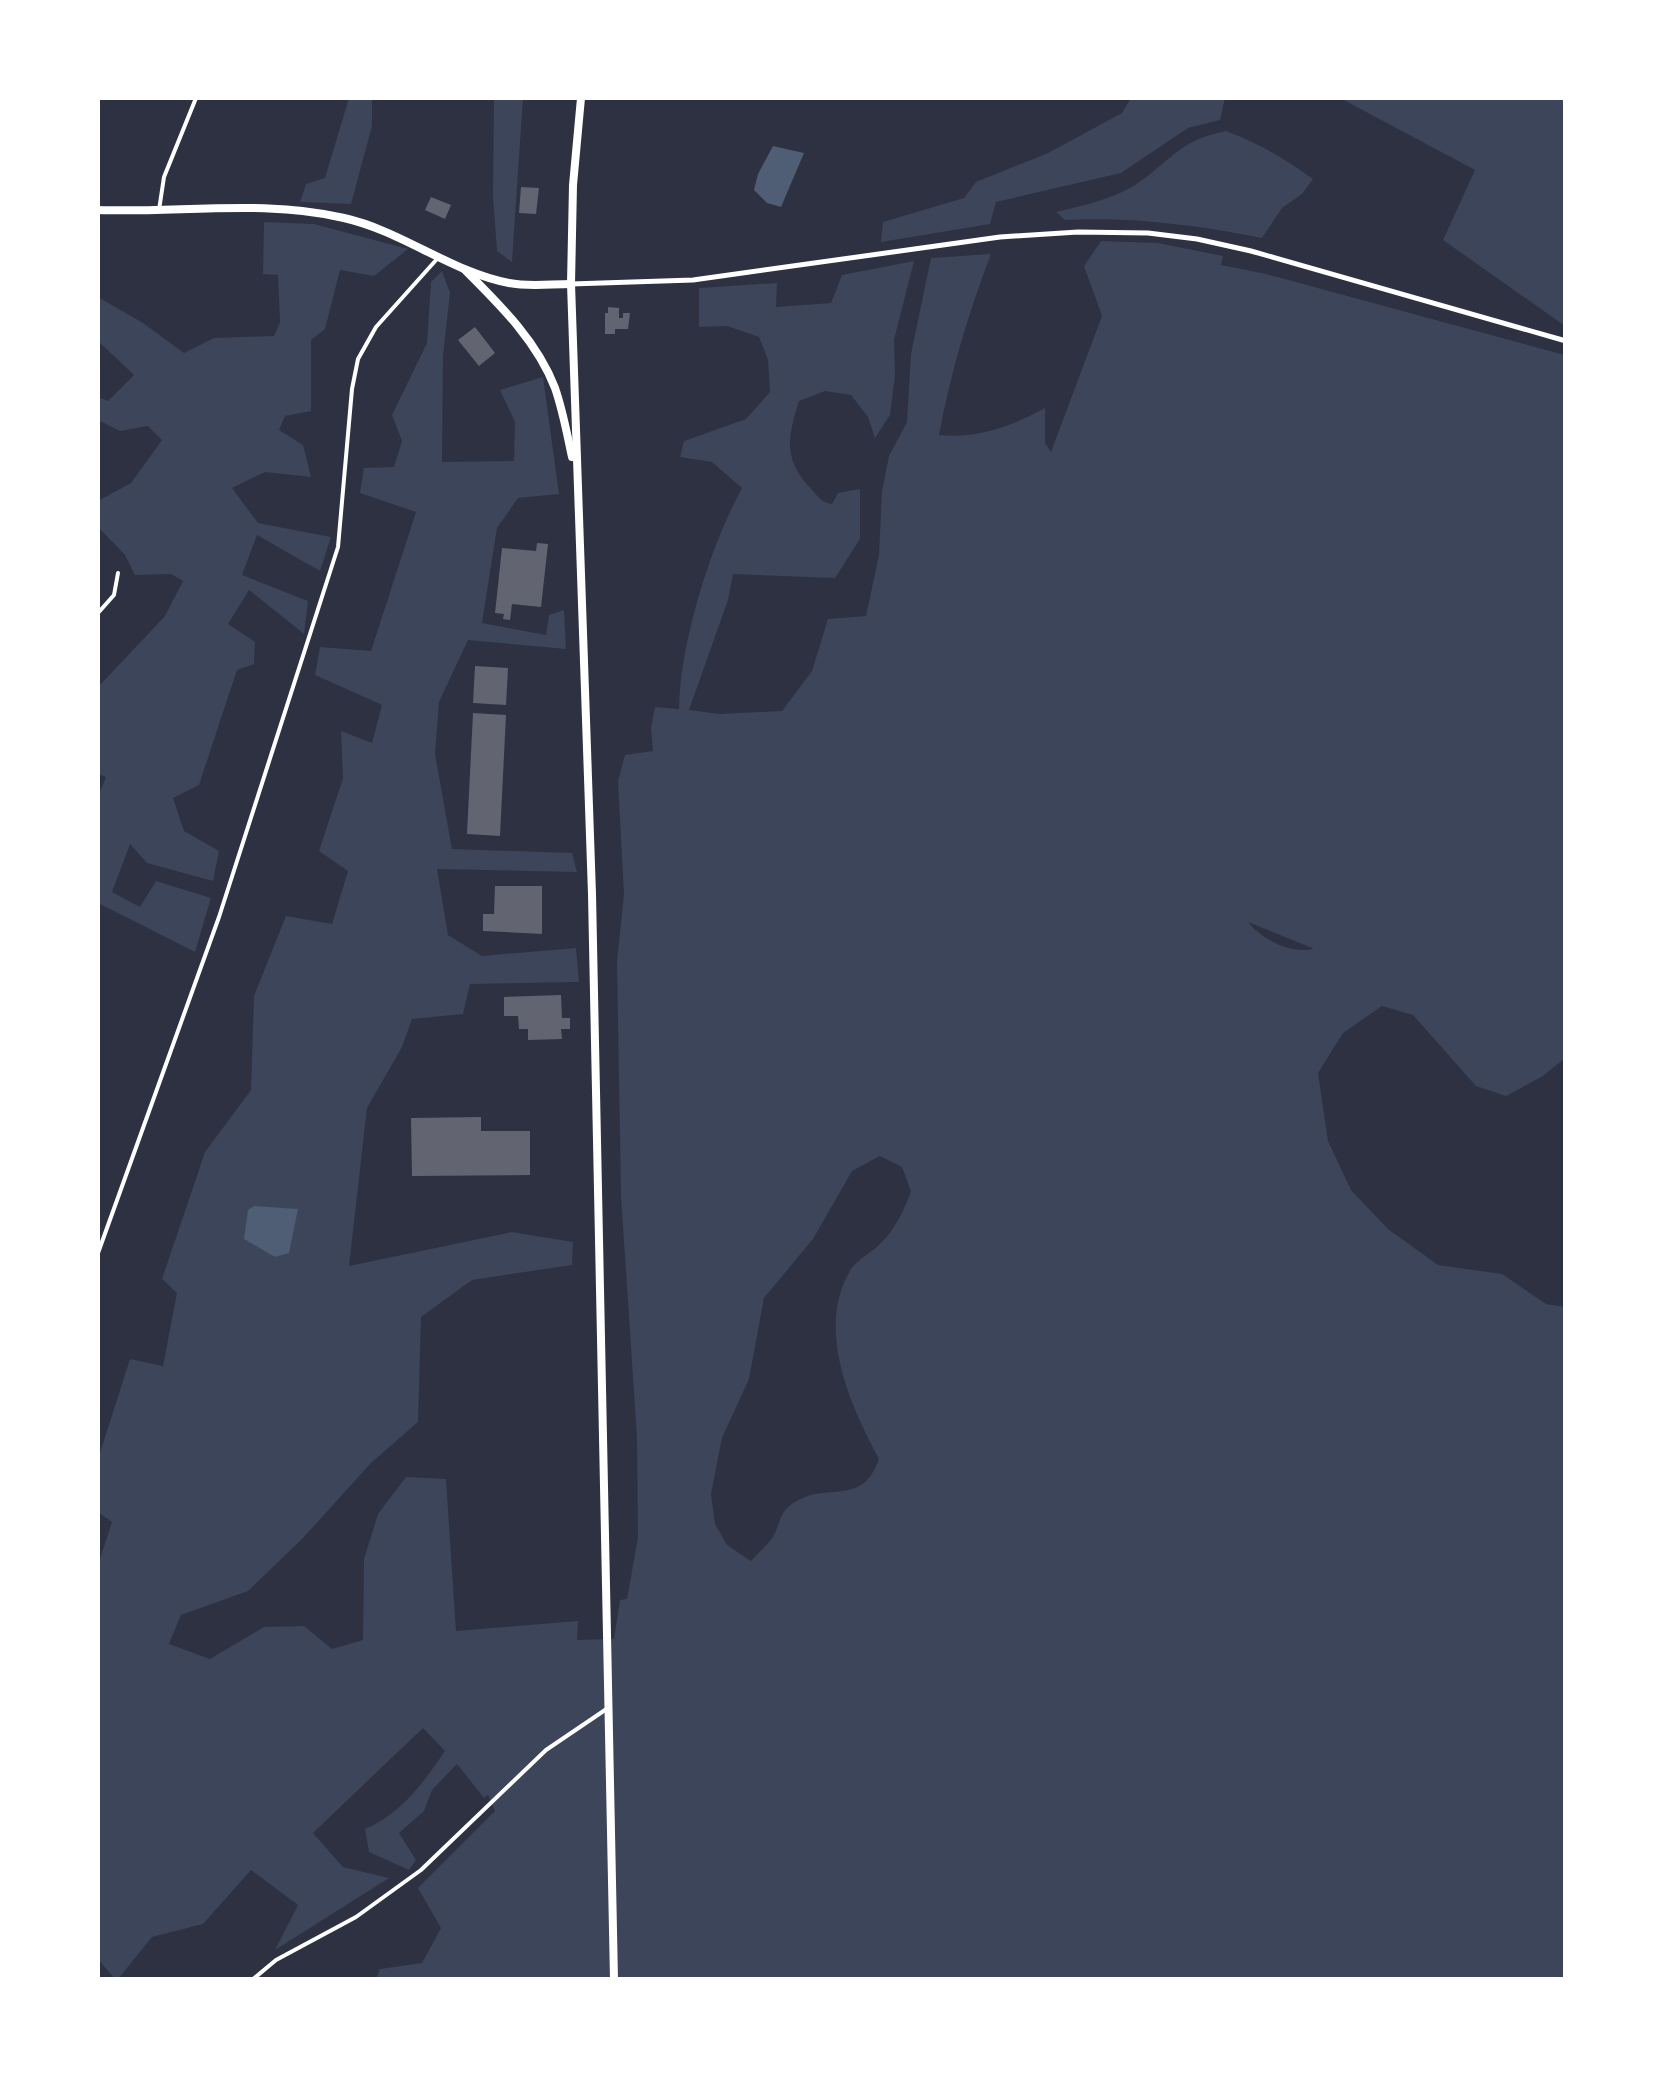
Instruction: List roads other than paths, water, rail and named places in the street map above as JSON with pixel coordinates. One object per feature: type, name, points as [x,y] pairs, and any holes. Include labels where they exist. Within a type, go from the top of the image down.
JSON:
[{"type":"main road","points":[[581,98],[571,284],[593,931],[614,1980]]},
{"type":"main road","points":[[98,210],[284,210],[325,214],[375,226],[512,284],[571,284]]},
{"type":"main road","points":[[462,266],[520,328],[546,368],[560,402],[576,476]]},
{"type":"street","points":[[159,210],[164,177],[196,98]]},
{"type":"street","points":[[571,284],[679,281],[1011,236],[1148,233],[1241,249],[1566,340]]},
{"type":"street","points":[[98,1253],[218,916],[338,548],[358,358],[376,326],[440,256]]},
{"type":"street","points":[[98,613],[114,595],[118,573]]},
{"type":"street","points":[[252,1980],[276,1960],[356,1917],[420,1870],[546,1750],[608,1708]]}]
